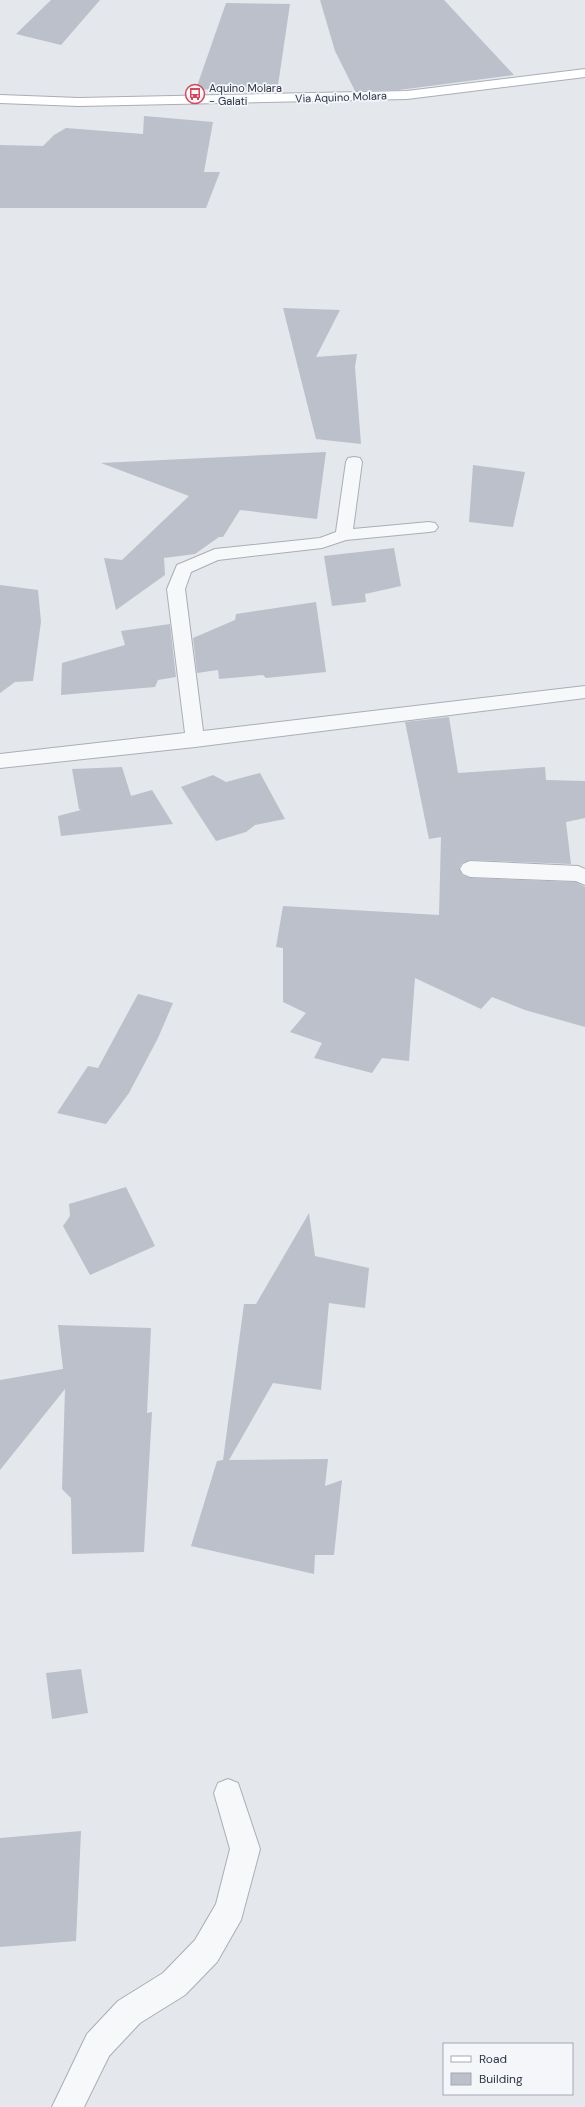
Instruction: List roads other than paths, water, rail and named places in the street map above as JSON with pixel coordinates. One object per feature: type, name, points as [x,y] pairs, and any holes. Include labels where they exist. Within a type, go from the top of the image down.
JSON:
[{"type":"street","name":"Via Aquino Molara","points":[[0,99],[79,102],[407,95],[585,73]]},
{"type":"street","points":[[344,535],[354,462]]},
{"type":"street","points":[[195,740],[176,589],[183,569],[215,555],[322,543],[344,535],[429,527]]},
{"type":"street","points":[[0,761],[195,740],[585,692]]},
{"type":"street","points":[[470,869],[578,874],[585,877]]},
{"type":"street","points":[[68,2107],[98,2045],[129,2012],[174,1984],[206,1951],[230,1909],[245,1849],[228,1793]]},
{"type":"place","name":"Aquino Molara - Galati","points":[[195,94]]}]
